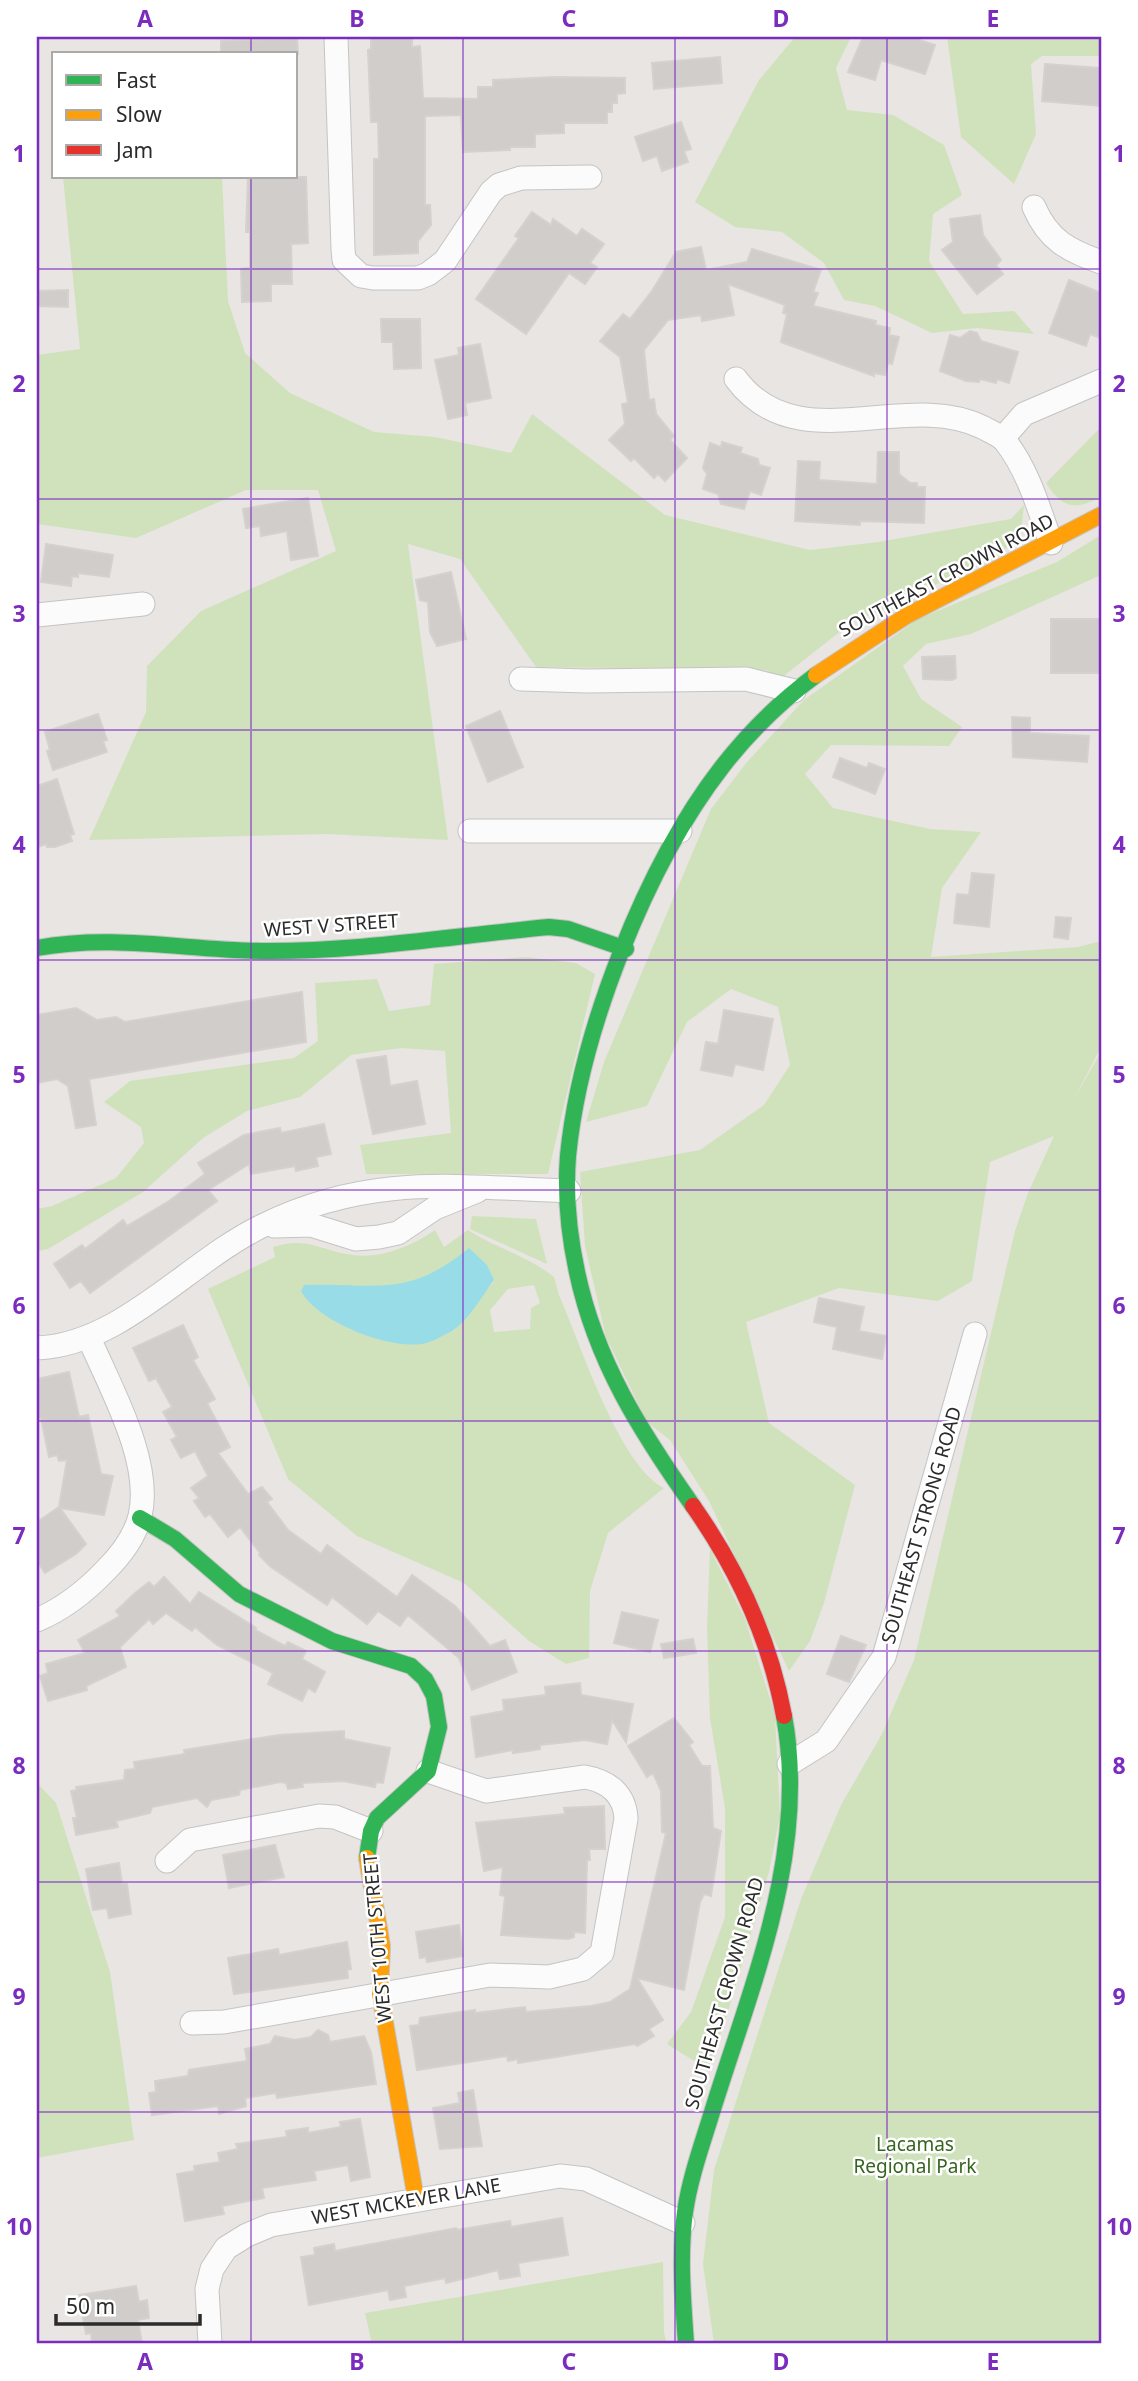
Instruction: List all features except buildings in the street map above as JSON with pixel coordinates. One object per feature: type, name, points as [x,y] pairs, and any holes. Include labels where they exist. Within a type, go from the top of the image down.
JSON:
[{"type":"street","points":[[336,37],[342,248],[344,260],[362,276],[418,278],[437,269],[491,192],[510,180],[590,177]]},
{"type":"street","points":[[1034,207],[1042,227],[1060,245],[1101,262]]},
{"type":"street","points":[[736,379],[749,397],[769,410],[796,419],[953,417],[969,421],[1003,438],[1035,498],[1051,543]]},
{"type":"street","points":[[1003,438],[1024,414],[1101,380]]},
{"type":"street","name":"SOUTHEAST CROWN ROAD","points":[[686,2344],[680,2259],[683,2223],[698,2159],[778,1891],[786,1842],[789,1764],[778,1684],[742,1588],[729,1562],[637,1426],[610,1375],[596,1338],[573,1246],[569,1191],[572,1122],[582,1074],[626,949],[680,831],[716,775],[752,732],[794,691],[837,657],[892,624],[1101,515]]},
{"type":"street","points":[[37,615],[143,604]]},
{"type":"street","points":[[521,678],[575,681],[746,679],[794,691]]},
{"type":"street","points":[[470,831],[680,831]]},
{"type":"street","name":"WEST V STREET","points":[[37,948],[55,943],[117,939],[227,949],[333,949],[548,927],[568,929],[626,949]]},
{"type":"street","points":[[37,1348],[89,1338],[260,1227],[309,1205],[361,1191],[422,1185],[569,1191]]},
{"type":"street","points":[[260,1227],[311,1225],[356,1239],[379,1237],[398,1233],[435,1208],[485,1188]]},
{"type":"street","name":"SOUTHEAST STRONG ROAD","points":[[789,1764],[826,1741],[884,1657],[975,1334]]},
{"type":"street","points":[[37,1620],[60,1608],[97,1580],[125,1546],[140,1518],[141,1481],[134,1447],[89,1338]]},
{"type":"street","points":[[140,1518],[175,1539],[239,1594],[332,1641],[401,1661],[419,1673],[434,1696],[439,1713],[437,1743],[428,1770],[471,1788],[486,1791],[585,1777],[598,1779],[613,1789],[625,1807],[626,1819],[606,1941],[602,1953],[583,1969],[549,1977],[490,1975],[224,2022],[192,2023]]},
{"type":"street","name":"WEST 10TH STREET","points":[[416,2199],[380,1994],[382,1946],[367,1856],[371,1831],[389,1804],[428,1770]]},
{"type":"street","points":[[167,1861],[190,1840],[319,1816],[349,1821],[371,1831]]},
{"type":"street","name":"WEST MCKEVER LANE","points":[[210,2344],[207,2288],[212,2269],[226,2248],[271,2225],[560,2175],[586,2179],[683,2223]]},
{"type":"green space","points":[[795,37],[851,37],[836,68],[847,110],[893,115],[944,145],[962,195],[933,214],[929,261],[963,314],[1014,311],[1034,334],[977,328],[932,333],[875,306],[844,300],[824,263],[782,232],[735,227],[695,202],[759,80]]},
{"type":"green space","points":[[947,37],[1101,37],[1101,56],[1042,56],[1031,64],[1036,134],[1014,184],[961,137]]},
{"type":"green space","points":[[63,178],[222,178],[228,301],[245,353],[290,393],[374,432],[435,437],[511,453],[532,414],[665,515],[810,550],[878,542],[1011,519],[1024,505],[1020,541],[900,603],[851,623],[776,682],[767,670],[536,667],[460,559],[408,544],[448,840],[327,834],[89,840],[146,712],[147,666],[201,611],[336,551],[318,490],[246,490],[136,538],[37,524],[37,355],[80,349]]},
{"type":"green space","points":[[1101,427],[1101,497],[1083,504],[1069,505],[1058,498],[1046,483]]},
{"type":"green space","name":"Lacamas Regional Park","points":[[1101,535],[1101,575],[971,634],[926,644],[903,666],[921,699],[962,727],[949,746],[831,745],[805,774],[833,808],[930,829],[981,832],[942,888],[931,957],[1078,947],[1101,941],[1101,1047],[1075,1097],[1101,1052],[1101,2344],[714,2344],[703,2264],[714,2170],[801,1899],[841,1805],[882,1734],[914,1660],[1015,1231],[1028,1193],[1054,1136],[990,1162],[972,1281],[938,1301],[839,1288],[746,1322],[769,1423],[855,1485],[824,1603],[810,1641],[789,1671],[709,1501],[670,1440],[647,1422],[606,1337],[585,1246],[580,1172],[700,1150],[764,1105],[790,1065],[778,1007],[731,989],[687,1022],[647,1106],[586,1122],[604,1062],[711,809],[747,762],[804,700],[918,619],[1057,562]]},
{"type":"green space","points":[[526,957],[576,963],[595,974],[548,1174],[366,1174],[360,1145],[451,1133],[445,1051],[401,1048],[351,1055],[300,1097],[247,1111],[203,1138],[143,1192],[48,1249],[37,1251],[37,1209],[52,1206],[116,1178],[144,1143],[141,1127],[104,1102],[130,1081],[294,1058],[318,1041],[315,983],[377,979],[389,1011],[430,1005],[434,964]]},
{"type":"green space","points":[[472,1216],[536,1219],[547,1264],[470,1229]]},
{"type":"green space","points":[[435,1230],[444,1247],[468,1230],[554,1277],[590,1371],[617,1430],[647,1475],[664,1488],[608,1533],[590,1591],[589,1658],[566,1664],[529,1641],[464,1583],[357,1536],[288,1479],[208,1289],[275,1257],[273,1247],[285,1244],[305,1244],[364,1256],[396,1250]],"holes":[[[445,1267],[494,1281],[454,1330],[351,1330],[306,1299],[354,1287],[381,1288],[414,1281]],[[534,1285],[540,1303],[531,1308],[530,1329],[494,1332],[490,1310],[508,1289]]]},
{"type":"green space","points":[[710,1549],[745,1619],[775,1715],[780,1816],[769,1872],[724,2025],[707,2069],[667,2044],[691,2012],[725,1917],[725,1808],[710,1718],[707,1628]]},
{"type":"green space","points":[[37,1783],[56,1803],[110,1972],[134,2140],[37,2158]]},
{"type":"green space","points":[[663,2262],[664,2333],[667,2344],[372,2344],[365,2313]]},
{"type":"water","points":[[469,1248],[487,1265],[494,1280],[458,1326],[426,1343],[391,1342],[355,1331],[322,1313],[301,1291],[304,1285],[371,1286],[408,1282],[447,1264]]},
{"type":"traffic: fast","points":[[693,1506],[638,1423],[608,1366],[585,1305],[574,1258],[567,1200],[568,1156],[575,1108],[586,1057],[621,952],[668,852],[694,807],[732,754],[790,695],[816,675]]},
{"type":"traffic: fast","points":[[37,948],[93,942],[297,951],[549,927],[568,929],[626,949]]},
{"type":"traffic: fast","points":[[140,1518],[175,1539],[239,1594],[332,1641],[411,1666],[425,1679],[434,1696],[439,1727],[428,1771],[377,1818],[371,1831],[367,1858]]},
{"type":"traffic: fast","points":[[686,2344],[682,2261],[687,2199],[759,1965],[783,1866],[789,1816],[790,1766],[784,1716]]},
{"type":"traffic: slow","points":[[816,675],[906,616],[1101,515]]},
{"type":"traffic: slow","points":[[367,1858],[382,1946],[380,1994],[416,2199]]},
{"type":"traffic: jam","points":[[693,1506],[724,1555],[750,1606],[770,1660],[784,1716]]}]
